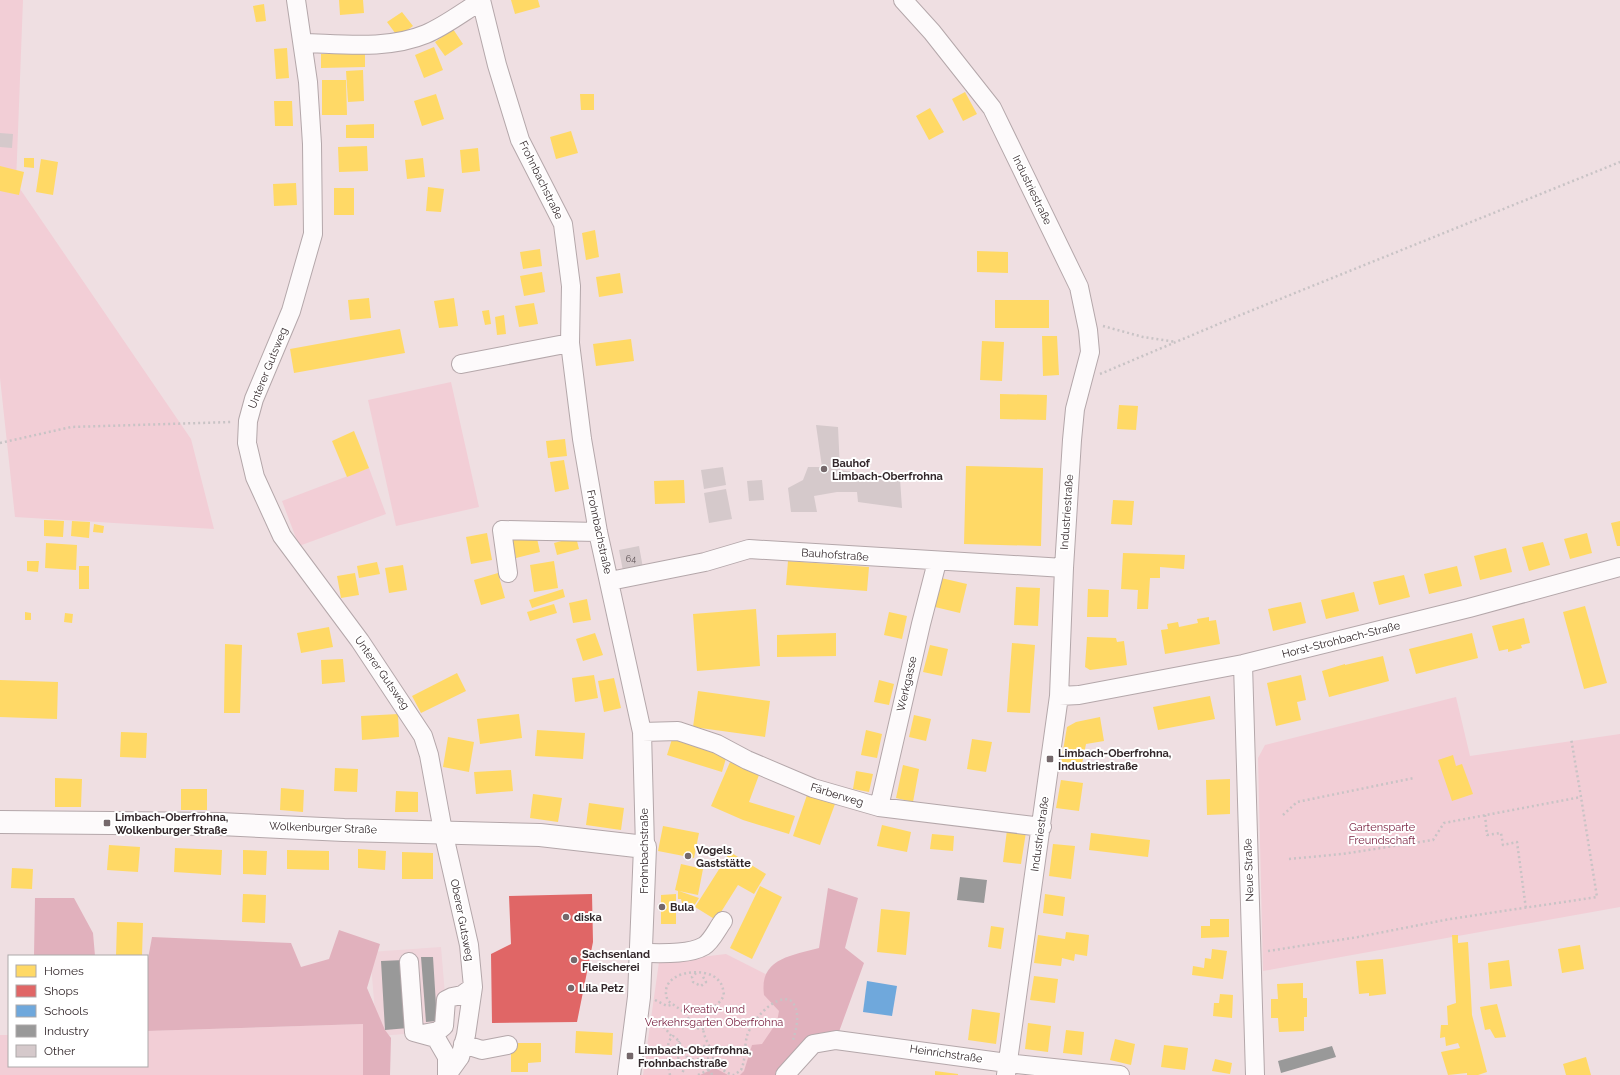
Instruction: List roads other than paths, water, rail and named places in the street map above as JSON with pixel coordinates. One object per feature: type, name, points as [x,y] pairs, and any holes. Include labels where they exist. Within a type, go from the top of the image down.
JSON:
[{"type":"main road","name":"Wolkenburger Straße","points":[[0,822],[220,824],[344,830],[443,831],[540,835],[645,847]]},
{"type":"main road","name":"Frohnbachstraße","points":[[628,1075],[636,1018],[642,952],[645,847]]},
{"type":"street","name":"Unterer Gutsweg","points":[[296,0],[308,82],[312,144],[313,234],[291,311],[254,399],[248,421],[247,443],[255,477],[282,536],[356,635],[423,736],[429,755],[443,831]]},
{"type":"street","name":"Industriestraße","points":[[903,0],[932,32],[992,108],[1079,287],[1088,330],[1090,352],[1075,409],[1064,568],[1059,696],[1042,827],[1007,1069]]},
{"type":"street","name":"Frohnbachstraße","points":[[303,43],[359,45],[395,42],[425,35],[481,1],[497,65],[520,140],[563,224],[571,286],[570,342],[582,439],[598,532],[642,732],[645,847]]},
{"type":"street","points":[[461,364],[570,342]]},
{"type":"street","points":[[508,573],[502,530],[598,532]]},
{"type":"street","name":"Bauhofstraße","points":[[610,581],[705,562],[750,549],[937,562],[1064,568]]},
{"type":"street","name":"Werkgasse","points":[[879,807],[919,631],[937,562]]},
{"type":"street","name":"Horst-Strohbach-Straße","points":[[1059,696],[1079,695],[1242,664],[1469,608],[1620,567]]},
{"type":"street","name":"Neue Straße","points":[[1242,664],[1255,1075]]},
{"type":"street","name":"Färberweg","points":[[642,732],[678,731],[717,744],[747,760],[813,788],[879,807],[1042,827]]},
{"type":"street","name":"Oberer Gutsweg","points":[[443,831],[469,945],[473,986],[464,1044],[460,1057],[447,1075]]},
{"type":"street","points":[[642,952],[670,953],[700,948],[708,942],[722,922]]},
{"type":"street","points":[[409,962],[414,1032],[436,1038],[447,1057],[447,1075]]},
{"type":"street","points":[[422,1034],[438,1031],[444,1026],[446,1000],[452,997],[462,996],[473,986]]},
{"type":"street","name":"Heinrichstraße","points":[[785,1075],[813,1044],[836,1040],[1007,1069],[1120,1075]]},
{"type":"street","points":[[464,1044],[482,1050],[508,1045]]},
{"type":"place","name":"Bauhof Limbach-Oberfrohna","points":[[824,469]]},
{"type":"place","name":"Limbach-Oberfrohna, Industriestraße","points":[[1050,759]]},
{"type":"place","name":"Limbach-Oberfrohna, Wolkenburger Straße","points":[[107,823]]},
{"type":"place","name":"Vogels Gaststätte","points":[[688,856]]},
{"type":"place","name":"Bula","points":[[662,907]]},
{"type":"place","name":"diska","points":[[566,917]]},
{"type":"place","name":"Sachsenland Fleischerei","points":[[574,960]]},
{"type":"place","name":"Lila Petz","points":[[571,988]]},
{"type":"place","name":"Limbach-Oberfrohna, Frohnbachstraße","points":[[630,1056]]},
{"type":"park label","name":"Gartensparte Freundschaft","points":[[1382,833]]},
{"type":"park label","name":"Kreativ- und Verkehrsgarten Oberfrohna","points":[[714,1015]]}]
